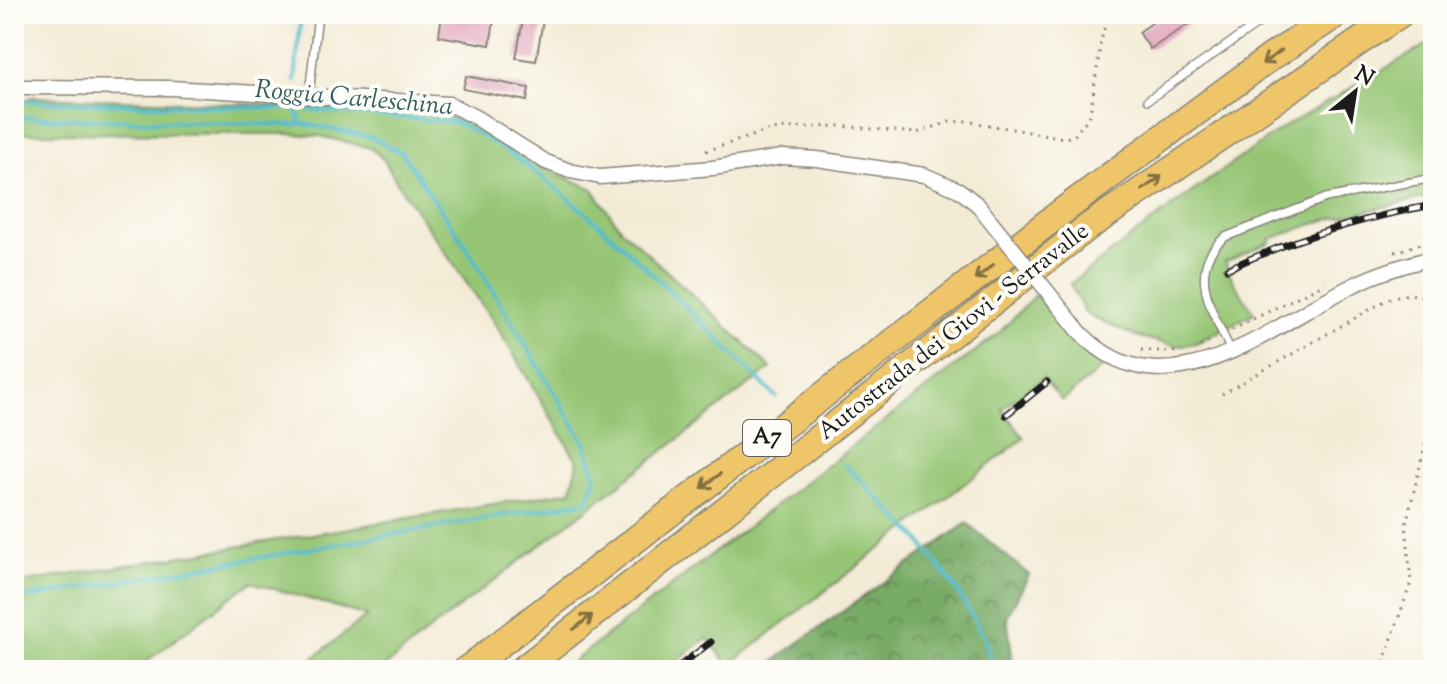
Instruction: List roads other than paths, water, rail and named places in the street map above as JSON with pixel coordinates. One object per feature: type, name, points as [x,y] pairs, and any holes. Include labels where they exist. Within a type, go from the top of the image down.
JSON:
[{"type":"highway","name":"Autostrada dei Giovi - Serravalle","points":[[466,670],[1068,207],[1271,57],[1337,14]]},
{"type":"highway","name":"Autostrada dei Giovi - Serravalle","points":[[522,670],[1088,227],[1400,14]]},
{"type":"street","points":[[14,87],[170,88],[449,104],[546,162],[600,177],[700,170],[782,157],[817,159],[924,175],[959,190],[978,205],[1079,331],[1108,355],[1148,368],[1185,368],[1231,351],[1368,278],[1433,258]]},
{"type":"lane","points":[[309,96],[318,14]]},
{"type":"lane","points":[[1148,100],[1272,14]]},
{"type":"lane","points":[[1231,351],[1208,297],[1204,270],[1211,251],[1225,237],[1326,198],[1433,178]]},
{"type":"waterway","points":[[295,81],[301,14]]},
{"type":"waterway","name":"Roggia Carleschina","points":[[19,101],[302,109],[455,122],[513,156],[594,220],[776,397]]},
{"type":"waterway","points":[[18,117],[295,125],[300,123],[296,101]]},
{"type":"waterway","points":[[14,598],[587,501],[596,477],[585,443],[466,246],[402,153],[371,137],[300,123]]},
{"type":"waterway","name":"Roggia Carleschina","points":[[845,465],[917,537],[957,590],[985,639],[993,670]]},
{"type":"railway","points":[[1227,269],[1328,231],[1433,205]]},
{"type":"railway","points":[[1006,415],[1047,382]]},
{"type":"railway","points":[[674,670],[711,642]]}]
